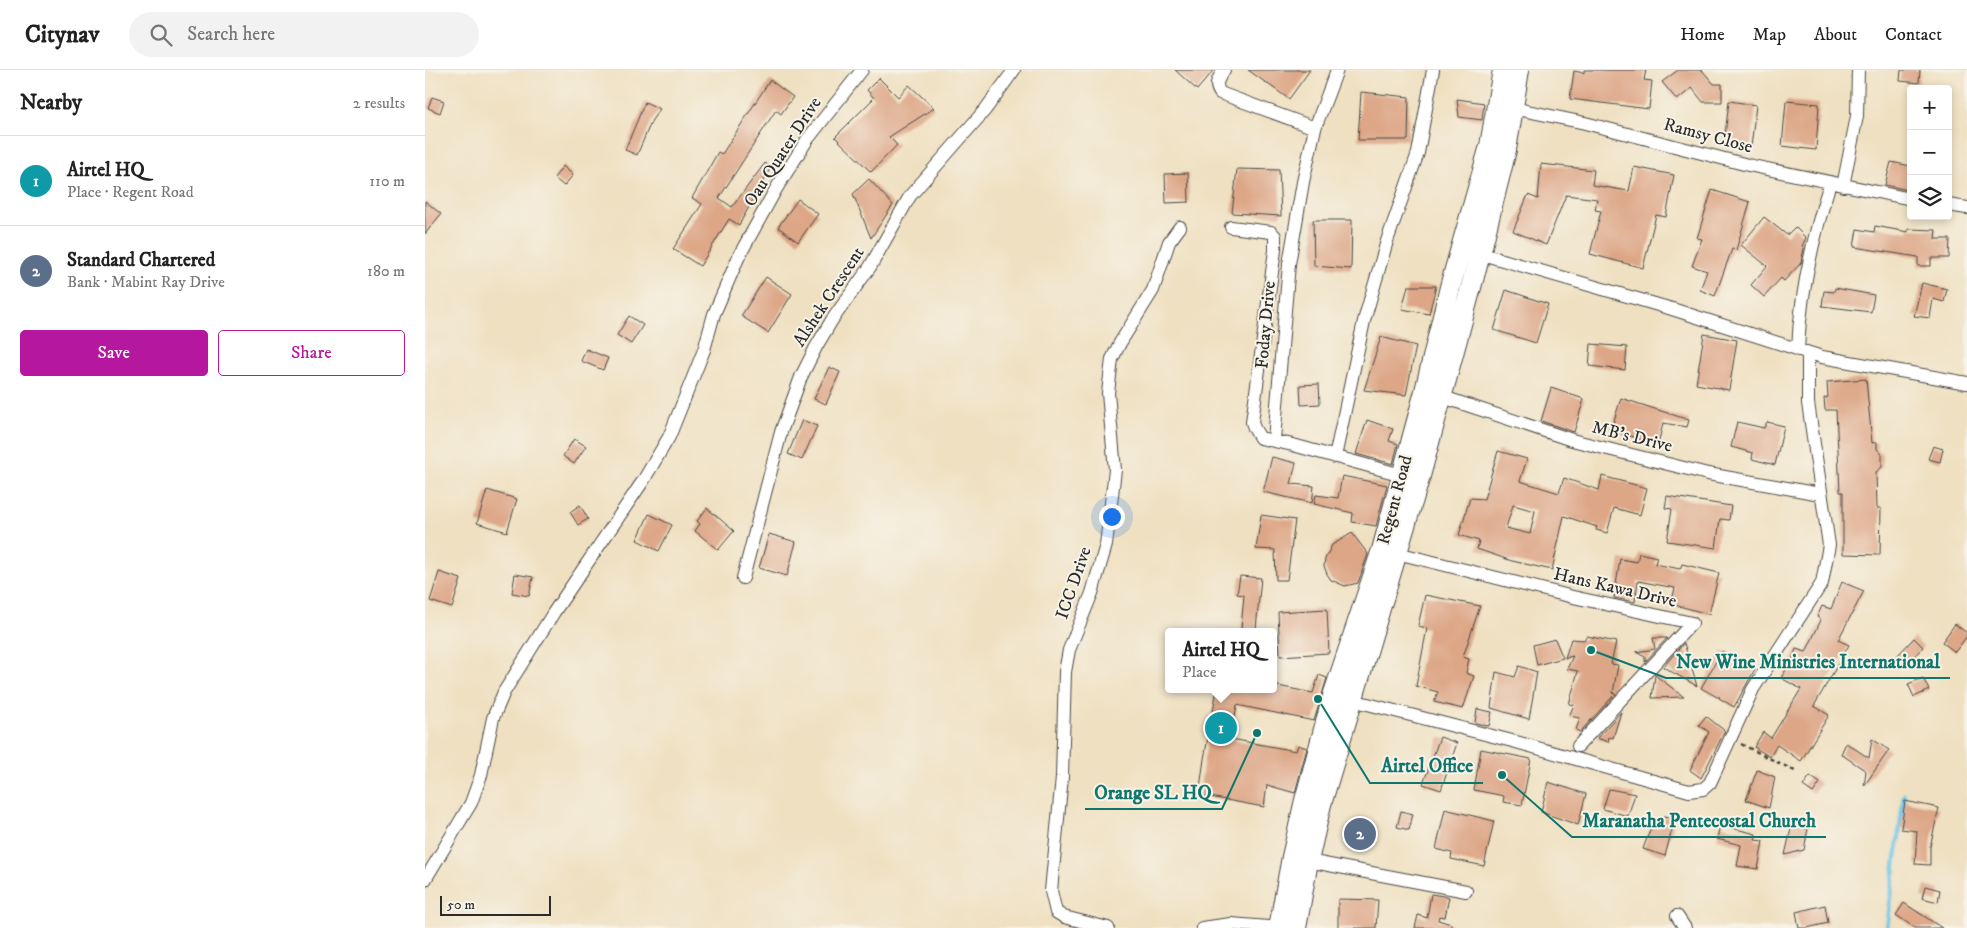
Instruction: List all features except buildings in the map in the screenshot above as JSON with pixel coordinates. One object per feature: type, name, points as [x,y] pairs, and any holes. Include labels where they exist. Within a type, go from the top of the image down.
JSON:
[{"type":"main road","name":"Regent Road","points":[[1296,928],[1333,696],[1382,550],[1440,396],[1480,254],[1506,150],[1506,107],[1503,70]]},
{"type":"main road","name":"Regent Road","points":[[1280,928],[1292,857],[1352,700],[1397,553],[1425,395],[1461,246],[1490,146],[1519,70]]},
{"type":"street","name":"Oau Quater Drive","points":[[425,880],[471,803],[481,775],[493,718],[504,692],[559,604],[643,482],[669,438],[702,355],[714,314],[739,256],[776,189],[807,140],[862,70]]},
{"type":"street","name":"Alshek Crescent","points":[[743,578],[781,432],[801,377],[816,347],[832,320],[870,267],[910,196],[985,110],[1014,70]]},
{"type":"street","points":[[1224,70],[1217,80],[1217,88],[1220,93],[1315,128]]},
{"type":"street","name":"Foday Drive","points":[[1274,440],[1289,264],[1303,182],[1315,128],[1337,70]]},
{"type":"street","points":[[1335,457],[1364,322],[1387,241],[1418,153],[1433,70]]},
{"type":"street","points":[[1843,186],[1857,116],[1858,70]]},
{"type":"street","name":"Ramsy Close","points":[[1506,107],[1585,123],[1748,165],[1907,198]]},
{"type":"street","points":[[1352,700],[1516,742],[1689,791],[1703,788],[1710,783],[1753,689],[1822,583],[1829,545],[1807,403],[1799,328],[1807,273],[1819,219],[1830,183]]},
{"type":"street","points":[[1952,206],[1967,208]]},
{"type":"street","name":"ICC Drive","points":[[1108,928],[1064,917],[1056,912],[1051,891],[1062,777],[1065,672],[1069,650],[1091,593],[1106,545],[1115,470],[1108,393],[1112,359],[1153,290],[1169,242],[1181,227]]},
{"type":"street","points":[[1231,227],[1271,232],[1275,236],[1275,250],[1252,422],[1260,438],[1274,440],[1411,477]]},
{"type":"street","points":[[1461,246],[1480,254],[1673,310],[1803,352],[1845,362],[1967,383]]},
{"type":"street","name":"MB's Drive","points":[[1440,396],[1572,440],[1708,474],[1821,494]]},
{"type":"street","name":"Hans Kawa Drive","points":[[1397,553],[1573,597],[1692,622],[1578,746]]},
{"type":"street","points":[[1308,861],[1466,891]]},
{"type":"street","points":[[1677,916],[1685,928]]},
{"type":"street","points":[[1202,928],[1231,924],[1280,928]]},
{"type":"path","points":[[1729,738],[1795,771]]},
{"type":"waterway","points":[[1887,928],[1904,795]]},
{"type":"place","name":"New Wine Ministries International","points":[[1591,650]]},
{"type":"place","name":"Airtel Office","points":[[1318,699]]},
{"type":"place","name":"Airtel HQ","points":[[1221,728]]},
{"type":"place","name":"Orange SL HQ","points":[[1257,733]]},
{"type":"place","name":"Maranatha Pentecostal Church","points":[[1502,775]]},
{"type":"place","name":"Standard Chartered","points":[[1360,834]]}]
